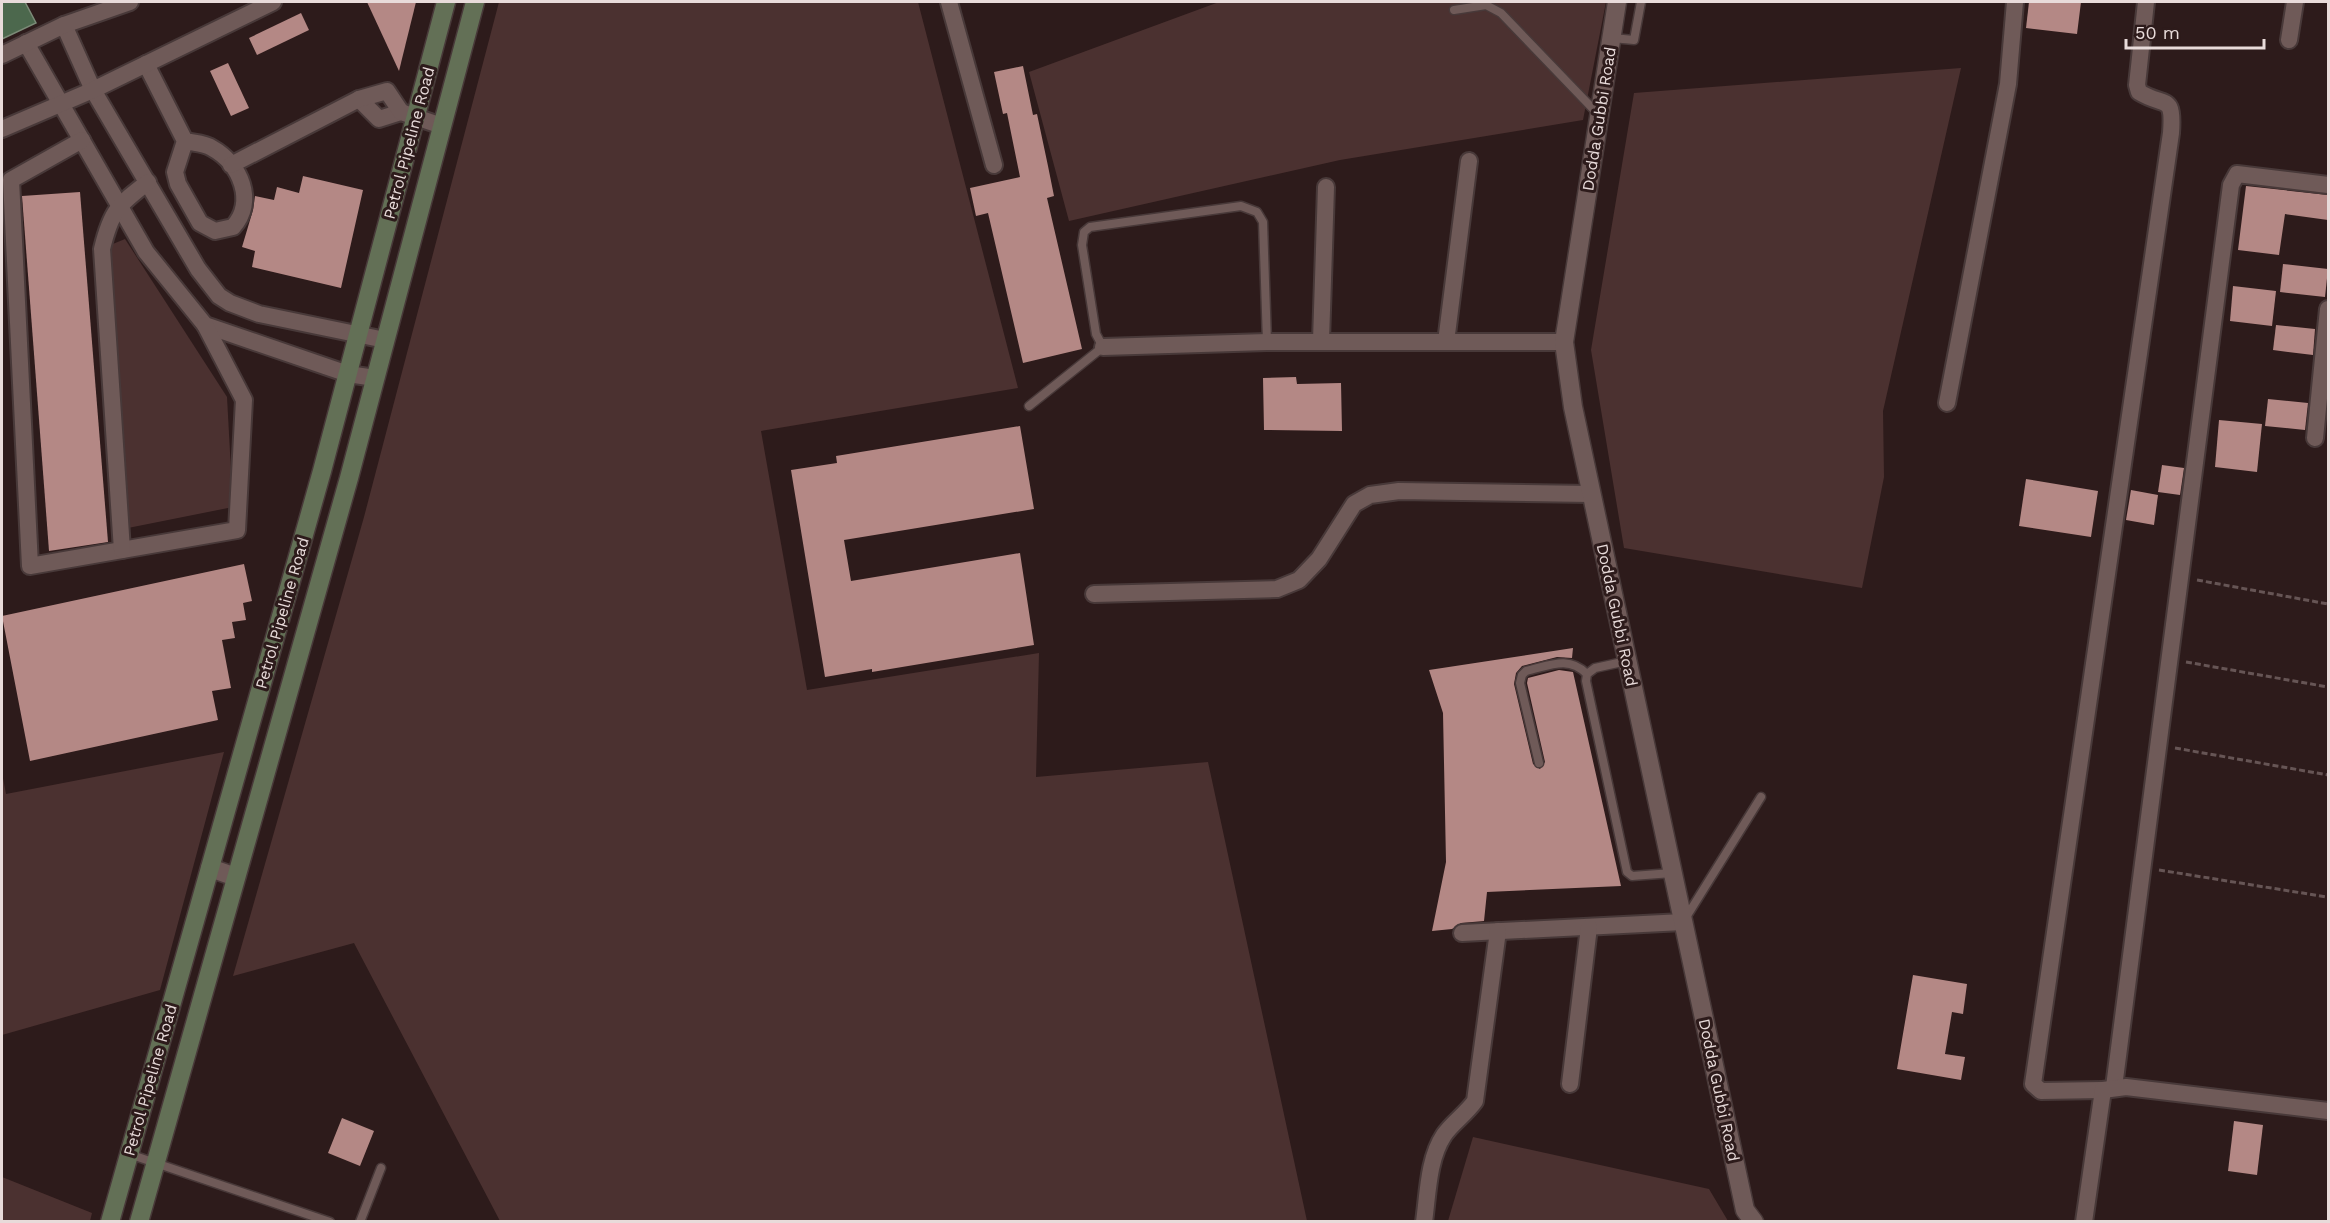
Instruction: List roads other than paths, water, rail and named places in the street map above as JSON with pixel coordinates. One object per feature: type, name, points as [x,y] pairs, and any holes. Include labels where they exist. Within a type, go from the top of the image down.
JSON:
[{"type":"main road","name":"Petrol Pipeline Road","points":[[110,1221],[348,374],[409,114],[446,2]]},
{"type":"main road","name":"Petrol Pipeline Road","points":[[139,1221],[375,378],[475,2]]},
{"type":"street","points":[[2,55],[64,25],[130,2]]},
{"type":"street","points":[[2,129],[93,90],[273,2]]},
{"type":"street","points":[[949,2],[994,165]]},
{"type":"street","name":"Dodda Gubbi Road","points":[[1617,2],[1564,342],[1573,407],[1672,873],[1745,1210],[1754,1221]]},
{"type":"street","points":[[1947,403],[2008,84],[2015,2]]},
{"type":"street","points":[[2146,2],[2137,85],[2139,92],[2165,101],[2173,115],[2033,1084],[2041,1091],[2108,1089],[2328,1111]]},
{"type":"street","points":[[2289,40],[2295,2]]},
{"type":"street","points":[[64,25],[93,90],[198,269],[219,296],[230,303],[259,314],[385,340]]},
{"type":"street","points":[[26,43],[62,104],[146,252],[205,325],[244,400],[237,530],[30,566],[11,180],[82,140]]},
{"type":"street","points":[[146,64],[185,141],[175,172],[178,184],[200,223],[216,231],[232,228],[245,208],[243,186],[231,165],[212,148],[185,141]]},
{"type":"street","points":[[231,165],[358,99],[387,91],[409,114],[442,126]]},
{"type":"street","points":[[358,99],[379,119],[409,114]]},
{"type":"street","points":[[1446,342],[1469,160]]},
{"type":"street","points":[[2084,1221],[2108,1089],[2142,867],[2231,185],[2237,174],[2328,185]]},
{"type":"street","points":[[122,550],[102,249],[108,224],[119,204],[148,182]]},
{"type":"street","points":[[1321,342],[1326,188]]},
{"type":"street","points":[[2315,438],[2328,309]]},
{"type":"street","points":[[205,325],[348,374],[375,378]]},
{"type":"street","points":[[1103,347],[1267,342],[1564,342]]},
{"type":"street","points":[[1094,594],[1277,589],[1299,580],[1319,559],[1354,504],[1370,495],[1399,491],[1591,494]]},
{"type":"street","points":[[210,868],[236,877]]},
{"type":"street","points":[[1462,933],[1683,922]]},
{"type":"street","points":[[1570,1084],[1589,927]]},
{"type":"street","points":[[1424,1221],[1436,1150],[1445,1133],[1466,1115],[1475,1101],[1498,931]]},
{"type":"lane","points":[[1611,38],[1634,40],[1641,2]]},
{"type":"lane","points":[[1454,10],[1486,5],[1501,13],[1599,115]]},
{"type":"lane","points":[[1029,406],[1103,347],[1096,334],[1082,245],[1084,232],[1090,227],[1241,206],[1257,212],[1263,222],[1267,342]]},
{"type":"lane","points":[[1627,661],[1595,668],[1587,674],[1586,681],[1627,872],[1632,876],[1672,873]]},
{"type":"lane","points":[[1539,762],[1520,683],[1521,675],[1526,671],[1567,662],[1577,664],[1587,674]]},
{"type":"lane","points":[[1683,922],[1761,798]]},
{"type":"lane","points":[[129,1154],[330,1221]]},
{"type":"lane","points":[[360,1221],[381,1168]]}]
